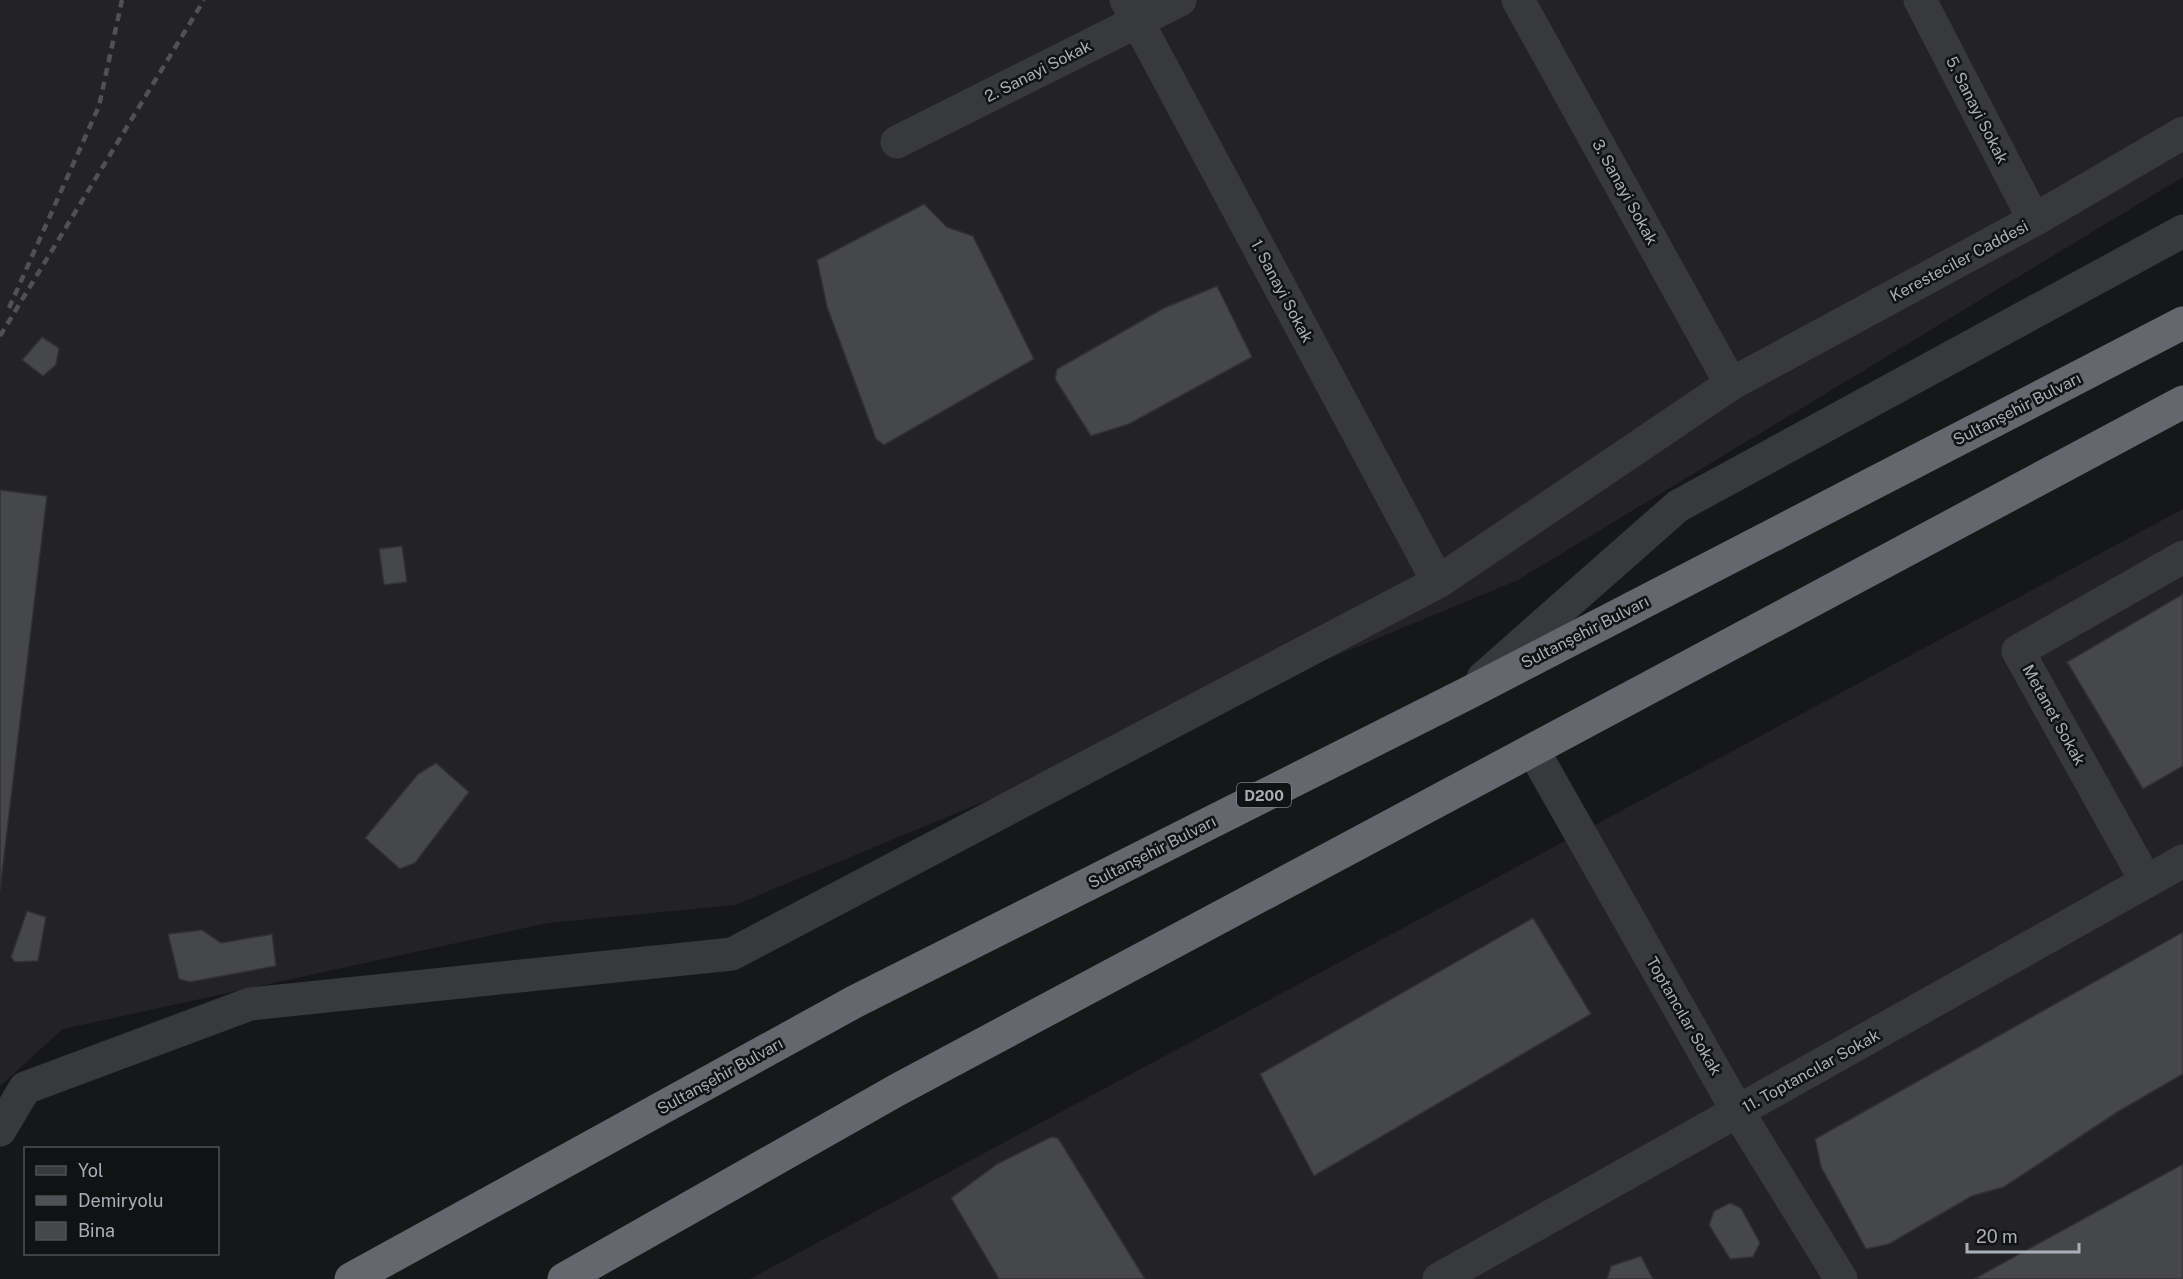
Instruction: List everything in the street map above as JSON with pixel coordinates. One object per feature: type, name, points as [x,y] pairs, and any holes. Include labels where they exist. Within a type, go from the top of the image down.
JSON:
[{"type":"highway","name":"Sultanşehir Bulvarı","points":[[351,1279],[856,1001],[1466,694],[2183,323]]},
{"type":"highway","points":[[564,1279],[908,1085],[2183,402]]},
{"type":"street","name":"2. Sanayi Sokak","points":[[897,142],[1132,11],[1180,0]]},
{"type":"street","name":"3. Sanayi Sokak","points":[[1518,0],[1731,384]]},
{"type":"street","name":"5. Sanayi Sokak","points":[[1920,0],[2034,220]]},
{"type":"street","name":"1. Sanayi Sokak","points":[[1132,11],[1438,582]]},
{"type":"street","name":"Keresteciler Caddesi","points":[[0,1130],[25,1088],[250,1004],[732,954],[1438,582],[1731,384],[2034,220],[2183,133]]},
{"type":"street","points":[[1466,694],[1678,506],[2183,231]]},
{"type":"street","name":"Metanet Sokak","points":[[2146,881],[2018,651],[2183,557]]},
{"type":"street","name":"Toptancılar Sokak","points":[[1533,750],[1738,1112],[1841,1279]]},
{"type":"street","name":"11. Toptancılar Sokak","points":[[1439,1279],[2183,861]]},
{"type":"shaded area","points":[[0,0],[2183,0],[2183,177],[1518,580],[735,905],[548,923],[63,1029],[0,1086]]},
{"type":"shaded area","points":[[2183,509],[2183,1279],[750,1279]]},
{"type":"building","points":[[924,204],[947,227],[973,236],[1034,359],[884,445],[876,439],[827,307],[817,260]]},
{"type":"building","points":[[1217,286],[1252,357],[1129,424],[1091,436],[1055,379],[1057,369],[1164,308]]},
{"type":"building","points":[[42,337],[59,348],[56,365],[43,376],[22,360]]},
{"type":"building","points":[[0,490],[47,496],[0,890]]},
{"type":"building","points":[[402,546],[407,582],[384,585],[379,549]]},
{"type":"building","points":[[2183,594],[2183,766],[2143,789],[2067,662]]},
{"type":"building","points":[[436,763],[469,792],[415,863],[400,869],[365,838],[418,774]]},
{"type":"building","points":[[27,911],[46,917],[38,961],[15,962],[11,957]]},
{"type":"building","points":[[1533,918],[1591,1014],[1314,1176],[1260,1074]]},
{"type":"building","points":[[202,930],[221,943],[272,934],[276,966],[190,982],[179,979],[168,934]]},
{"type":"building","points":[[2183,932],[2183,1074],[2119,1111],[2004,1187],[1972,1196],[1889,1244],[1866,1249],[1821,1167],[1815,1139]]},
{"type":"building","points":[[1051,1137],[1058,1138],[1145,1279],[999,1279],[951,1198],[997,1164]]},
{"type":"building","points":[[2183,1164],[2183,1279],[1974,1279]]},
{"type":"building","points":[[1730,1203],[1741,1208],[1760,1243],[1753,1257],[1730,1259],[1709,1225],[1714,1211]]},
{"type":"building","points":[[1641,1256],[1653,1279],[1607,1279],[1611,1266]]},
{"type":"railway","points":[[9,308],[99,106],[122,0]]},
{"type":"railway","points":[[0,336],[204,0]]}]
